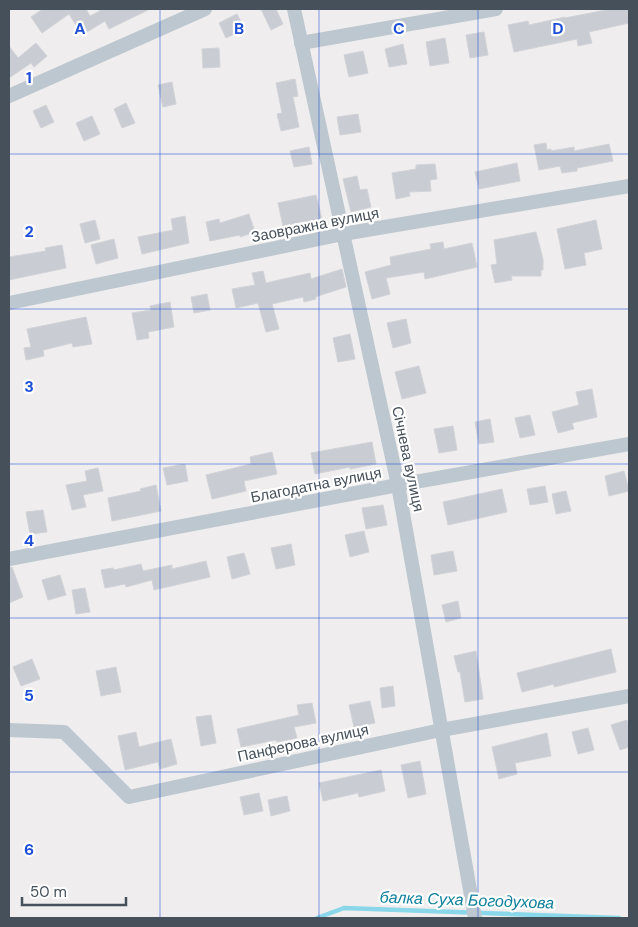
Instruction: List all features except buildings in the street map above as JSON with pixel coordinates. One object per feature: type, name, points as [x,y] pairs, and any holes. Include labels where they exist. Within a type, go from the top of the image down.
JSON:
[{"type":"street","points":[[9,96],[205,9]]},
{"type":"street","name":"Січнева вулиця","points":[[294,9],[398,485],[475,918]]},
{"type":"street","points":[[302,42],[496,9]]},
{"type":"street","name":"Заовражна вулиця","points":[[9,303],[343,234],[629,186]]},
{"type":"street","name":"Благодатна вулиця","points":[[9,559],[398,485],[629,444]]},
{"type":"street","name":"Панферова вулиця","points":[[9,730],[64,732],[130,797],[442,730],[629,696]]},
{"type":"waterway","name":"балка Суха Богодухова","points":[[317,918],[344,908],[619,918]]}]
